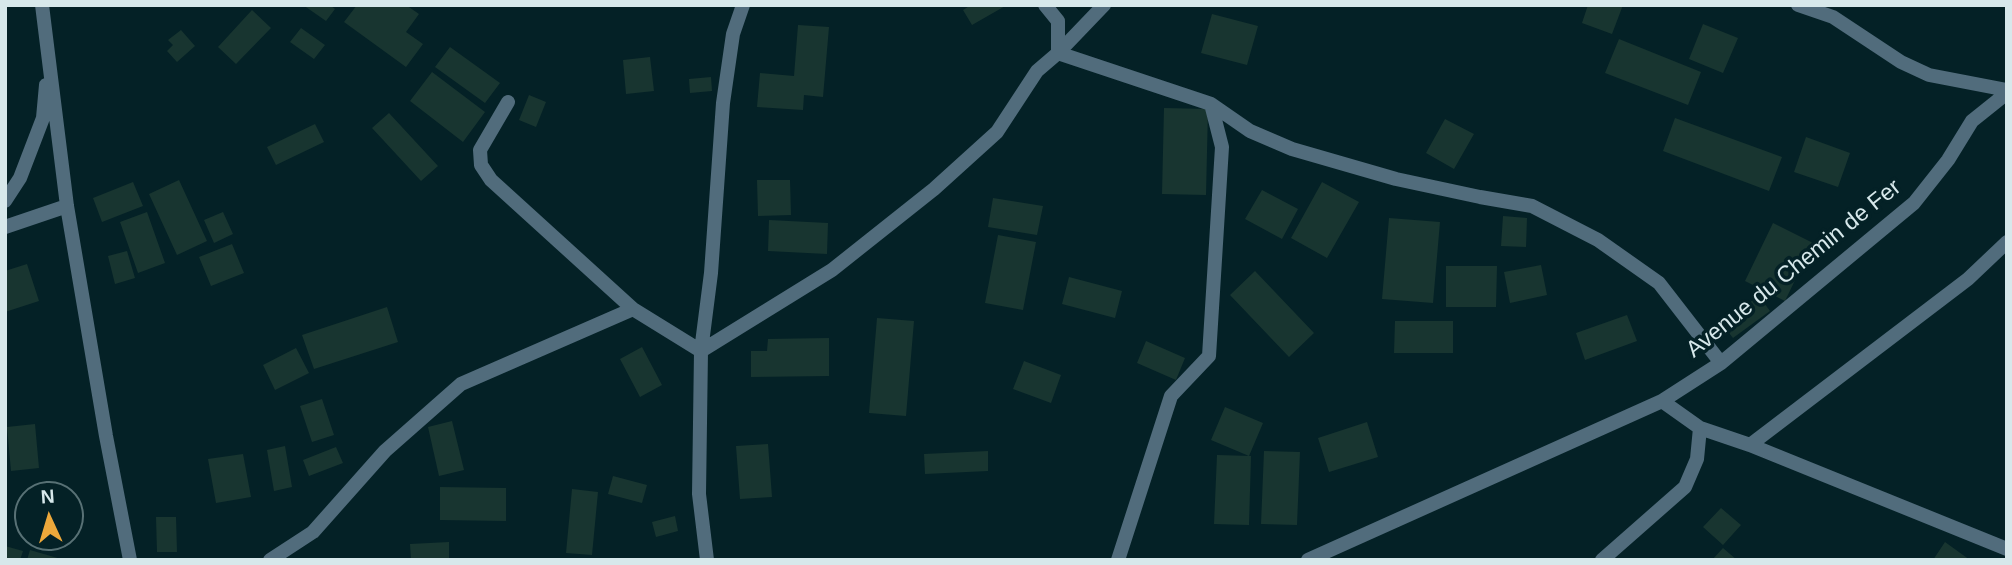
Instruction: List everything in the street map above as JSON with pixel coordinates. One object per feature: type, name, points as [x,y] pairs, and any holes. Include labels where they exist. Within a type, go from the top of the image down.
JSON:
[{"type":"street","points":[[41,5],[67,206],[106,436],[131,560]]},
{"type":"street","points":[[707,560],[699,494],[701,351],[711,273],[723,103],[733,34],[743,5]]},
{"type":"street","points":[[1045,5],[1058,21],[1058,53]]},
{"type":"street","points":[[701,351],[832,271],[934,188],[997,132],[1037,71],[1104,5]]},
{"type":"street","points":[[1798,5],[1836,11],[1901,62],[1929,75],[2007,91]]},
{"type":"street","points":[[1058,53],[1211,104],[1250,131],[1292,149],[1396,179],[1532,206],[1598,240],[1659,283],[1721,363]]},
{"type":"street","points":[[5,201],[20,178],[43,118],[48,58]]},
{"type":"street","name":"Avenue du Chemin de Fer","points":[[1308,560],[1662,401],[1721,363],[1914,203],[1948,160],[1972,121],[2007,91]]},
{"type":"street","points":[[508,102],[480,150],[481,165],[491,180],[633,309],[701,351]]},
{"type":"street","points":[[1118,560],[1171,396],[1209,356],[1222,147],[1211,104]]},
{"type":"street","points":[[5,227],[67,206]]},
{"type":"street","points":[[1750,445],[1968,279],[2007,242]]},
{"type":"street","points":[[270,560],[313,532],[385,451],[461,384],[633,309]]},
{"type":"street","points":[[1662,401],[1700,428],[1750,445],[2007,550]]},
{"type":"street","points":[[1602,560],[1685,487],[1697,459],[1700,428]]},
{"type":"building","points":[[303,5],[330,5],[335,9],[326,21]]},
{"type":"building","points":[[357,5],[406,5],[419,14],[406,32],[423,44],[406,67],[344,22]]},
{"type":"building","points":[[971,5],[1007,5],[972,25],[963,10]]},
{"type":"building","points":[[1588,5],[1623,5],[1612,34],[1582,23]]},
{"type":"building","points":[[252,10],[271,28],[236,64],[218,47]]},
{"type":"building","points":[[1212,14],[1258,26],[1247,65],[1201,53]]},
{"type":"building","points":[[1703,24],[1738,38],[1723,73],[1689,59]]},
{"type":"building","points":[[798,25],[829,27],[823,97],[804,95],[803,110],[757,107],[760,73],[794,76]]},
{"type":"building","points":[[301,28],[325,45],[314,59],[290,42]]},
{"type":"building","points":[[181,30],[195,46],[177,62],[167,51],[173,45],[168,40]]},
{"type":"building","points":[[1619,39],[1701,72],[1688,105],[1605,73]]},
{"type":"building","points":[[450,47],[500,83],[485,103],[435,67]]},
{"type":"building","points":[[650,57],[654,91],[626,94],[623,60]]},
{"type":"building","points":[[432,72],[485,112],[463,142],[410,101]]},
{"type":"building","points":[[711,77],[712,91],[690,93],[689,79]]},
{"type":"building","points":[[529,95],[546,102],[536,127],[519,120]]},
{"type":"building","points":[[1164,108],[1208,109],[1206,195],[1162,194]]},
{"type":"building","points":[[389,113],[438,166],[421,181],[372,128]]},
{"type":"building","points":[[1675,118],[1782,157],[1769,191],[1663,151]]},
{"type":"building","points":[[1445,119],[1474,134],[1454,169],[1426,153]]},
{"type":"building","points":[[315,124],[324,142],[276,165],[267,147]]},
{"type":"building","points":[[1806,137],[1850,153],[1838,187],[1794,172]]},
{"type":"building","points":[[179,180],[207,241],[177,255],[149,194]]},
{"type":"building","points":[[757,180],[790,180],[791,215],[758,216]]},
{"type":"building","points":[[133,182],[143,206],[102,222],[93,198]]},
{"type":"building","points":[[1322,182],[1359,202],[1327,258],[1291,238]]},
{"type":"building","points":[[1262,190],[1298,209],[1282,239],[1245,219]]},
{"type":"building","points":[[993,198],[1043,206],[1037,235],[988,227]]},
{"type":"building","points":[[147,212],[165,263],[138,273],[120,222]]},
{"type":"building","points":[[223,212],[233,234],[214,243],[204,220]]},
{"type":"building","points":[[1503,216],[1527,218],[1526,247],[1501,246]]},
{"type":"building","points":[[1389,218],[1440,222],[1433,303],[1382,299]]},
{"type":"building","points":[[769,220],[828,223],[827,254],[768,251]]},
{"type":"building","points":[[1773,223],[1813,243],[1785,301],[1745,281]]},
{"type":"building","points":[[998,235],[1036,242],[1023,310],[985,303]]},
{"type":"building","points":[[232,244],[244,273],[211,286],[199,257]]},
{"type":"building","points":[[127,251],[135,278],[115,284],[108,256]]},
{"type":"building","points":[[27,264],[39,301],[5,312],[5,271]]},
{"type":"building","points":[[1541,265],[1547,295],[1510,303],[1504,272]]},
{"type":"building","points":[[1446,266],[1497,266],[1496,307],[1446,307]]},
{"type":"building","points":[[1255,271],[1314,333],[1289,357],[1230,295]]},
{"type":"building","points":[[1069,277],[1122,291],[1115,318],[1062,304]]},
{"type":"building","points":[[1759,296],[1770,311],[1733,338],[1721,323]]},
{"type":"building","points":[[387,307],[398,342],[314,369],[302,335]]},
{"type":"building","points":[[1627,315],[1637,341],[1585,360],[1576,333]]},
{"type":"building","points":[[877,318],[914,321],[906,416],[869,413]]},
{"type":"building","points":[[1395,321],[1453,321],[1453,353],[1394,353]]},
{"type":"building","points":[[829,338],[829,376],[751,377],[751,351],[767,351],[768,339]]},
{"type":"building","points":[[1146,341],[1185,358],[1176,380],[1137,363]]},
{"type":"building","points":[[642,347],[662,385],[640,397],[620,359]]},
{"type":"building","points":[[296,348],[309,373],[275,390],[263,365]]},
{"type":"building","points":[[1024,361],[1061,375],[1051,403],[1013,389]]},
{"type":"building","points":[[322,399],[334,435],[312,442],[300,406]]},
{"type":"building","points":[[1225,407],[1263,423],[1249,456],[1211,440]]},
{"type":"building","points":[[452,421],[464,470],[439,476],[428,427]]},
{"type":"building","points":[[1367,422],[1378,457],[1329,472],[1318,438]]},
{"type":"building","points":[[35,424],[39,468],[11,471],[7,427]]},
{"type":"building","points":[[768,444],[772,497],[740,499],[736,446]]},
{"type":"building","points":[[285,446],[292,487],[274,491],[267,450]]},
{"type":"building","points":[[336,447],[343,463],[309,476],[303,460]]},
{"type":"building","points":[[988,451],[988,471],[925,474],[924,454]]},
{"type":"building","points":[[1264,451],[1300,452],[1297,525],[1261,524]]},
{"type":"building","points":[[243,454],[251,497],[216,503],[208,459]]},
{"type":"building","points":[[1217,455],[1251,456],[1249,525],[1214,524]]},
{"type":"building","points":[[613,476],[647,485],[642,503],[608,494]]},
{"type":"building","points":[[440,487],[506,488],[506,521],[440,520]]},
{"type":"building","points":[[572,489],[598,492],[592,555],[566,553]]},
{"type":"building","points":[[1721,508],[1741,525],[1723,545],[1703,527]]},
{"type":"building","points":[[675,516],[678,531],[656,537],[652,522]]},
{"type":"building","points":[[156,517],[176,517],[177,552],[157,552]]},
{"type":"building","points":[[449,542],[449,560],[411,560],[410,544]]},
{"type":"building","points":[[1945,542],[1970,560],[1933,560]]},
{"type":"building","points":[[5,546],[14,548],[14,551],[23,551],[20,560],[5,560]]},
{"type":"building","points":[[1723,548],[1737,560],[1712,560]]},
{"type":"building","points":[[30,551],[61,559],[61,560],[27,560]]}]
